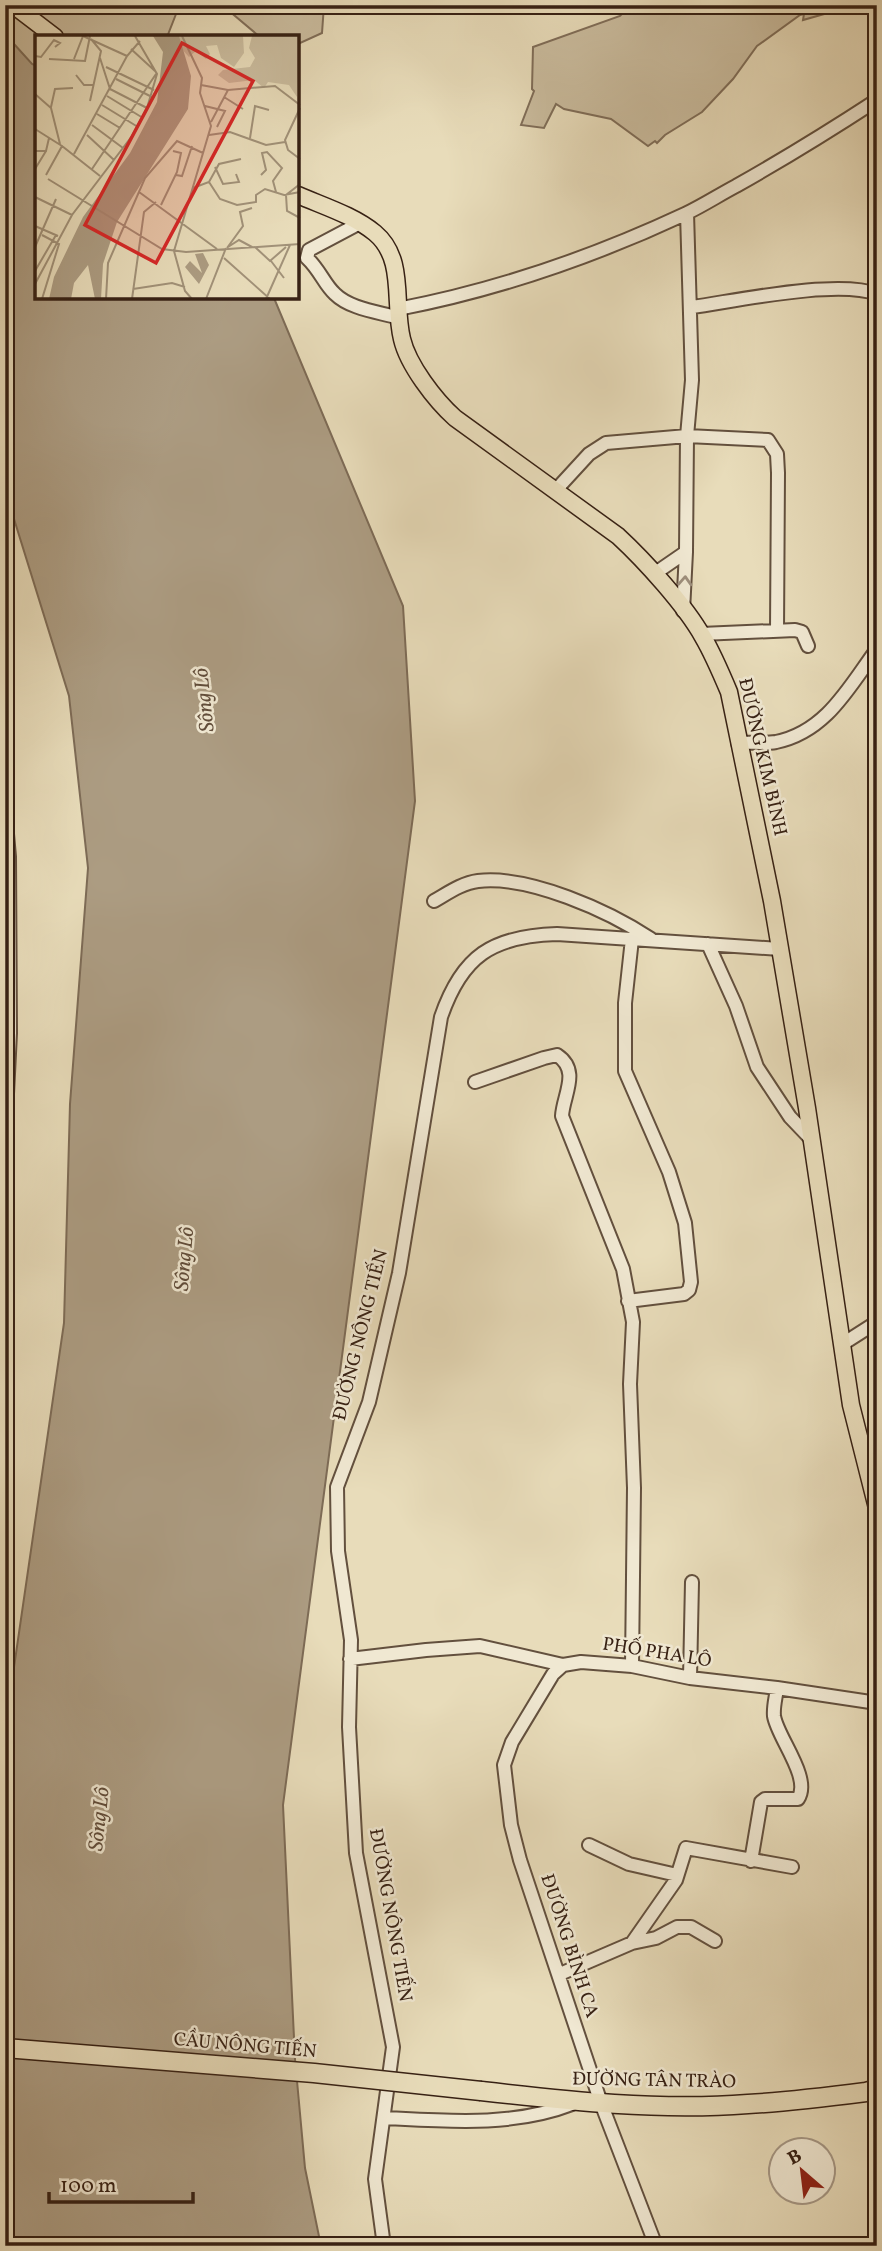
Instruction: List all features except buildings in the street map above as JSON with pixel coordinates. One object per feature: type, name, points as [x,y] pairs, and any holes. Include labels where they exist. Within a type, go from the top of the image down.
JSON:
[{"type":"highway","name":"CẦU NÔNG TIẾN","points":[[5,2048],[314,2073],[481,2091]]},
{"type":"highway","name":"ĐƯỜNG TÂN TRÀO","points":[[826,2097],[877,2078]]},
{"type":"highway","name":"ĐƯỜNG TÂN TRÀO","points":[[481,2091],[601,2103],[673,2106],[747,2105],[877,2089]]},
{"type":"main road","points":[[13,5],[52,35]]},
{"type":"main road","name":"ĐƯỜNG KIM BÌNH","points":[[299,195],[360,223],[382,240],[395,262],[398,314],[405,347],[443,408],[618,536],[638,555],[701,634],[729,692],[772,901],[807,1108],[851,1405],[877,1508]]},
{"type":"street","points":[[360,223],[309,250],[307,258],[322,274],[336,296],[351,303],[398,314],[552,267],[623,241],[687,213],[777,163],[877,100]]},
{"type":"street","points":[[683,611],[687,436],[692,380],[687,213]]},
{"type":"street","points":[[691,307],[823,289],[862,290],[877,294]]},
{"type":"street","points":[[555,491],[589,454],[606,443],[687,436],[768,440],[777,454],[778,473],[777,631]]},
{"type":"street","points":[[654,574],[686,552]]},
{"type":"street","points":[[701,634],[795,630],[802,632],[807,646]]},
{"type":"street","points":[[738,743],[775,742],[818,724],[829,714],[877,649]]},
{"type":"street","points":[[5,811],[9,857],[5,1134]]},
{"type":"street","points":[[434,901],[475,881],[504,880],[529,885],[604,912],[652,940]]},
{"type":"street","name":"ĐƯỜNG NÔNG TIẾN","points":[[384,2246],[375,2179],[393,2047],[356,1853],[349,1727],[351,1640],[338,1551],[337,1487],[369,1402],[399,1273],[441,1017],[449,993],[464,969],[482,952],[506,941],[532,934],[557,933],[780,949]]},
{"type":"street","points":[[628,1301],[684,1294],[689,1290],[691,1282],[685,1223],[681,1210],[668,1172],[625,1071],[625,1003],[632,939]]},
{"type":"street","points":[[708,944],[736,1006],[757,1068],[766,1085],[790,1117],[812,1140]]},
{"type":"street","points":[[475,1082],[544,1058],[556,1055],[562,1059],[570,1078],[570,1090],[562,1106],[562,1116],[623,1269],[632,1322],[630,1384],[635,1488],[632,1666]]},
{"type":"street","points":[[793,1118],[807,1108]]},
{"type":"street","points":[[841,1345],[877,1322]]},
{"type":"street","points":[[690,1678],[692,1582]]},
{"type":"street","name":"PHỐ PHA LÔ","points":[[350,1659],[480,1646],[564,1665],[581,1661],[632,1666],[690,1678],[877,1703]]},
{"type":"street","name":"ĐƯỜNG BÌNH CA","points":[[564,1665],[553,1674],[512,1742],[504,1765],[511,1825],[520,1860],[601,2103],[656,2246]]},
{"type":"street","points":[[751,1861],[762,1801],[798,1799],[801,1795],[796,1766],[774,1716],[777,1688]]},
{"type":"street","points":[[589,1845],[629,1864],[677,1875]]},
{"type":"street","points":[[632,1943],[677,1875],[686,1848],[792,1867]]},
{"type":"street","points":[[560,1974],[632,1943],[656,1938],[677,1927],[691,1927],[715,1941]]},
{"type":"street","points":[[385,2118],[463,2122],[502,2119],[529,2115],[578,2101]]},
{"type":"shaded area","points":[[5,5],[195,5],[178,9],[168,35],[35,35],[35,69],[5,54]]},
{"type":"shaded area","points":[[222,5],[324,5],[322,33],[299,44],[299,35],[258,35]]},
{"type":"shaded area","points":[[631,5],[856,5],[803,20],[804,14],[800,15],[757,46],[733,79],[702,112],[657,143],[655,141],[648,146],[611,119],[564,109],[556,104],[544,128],[521,125],[534,91],[533,47],[620,16]]},
{"type":"water","name":"Sông Lô","points":[[5,34],[35,65],[35,299],[274,299],[403,606],[415,801],[283,1805],[295,2059],[305,2168],[321,2246],[5,2246],[5,1729],[64,1323],[70,1104],[88,868],[69,696],[5,490]]}]
